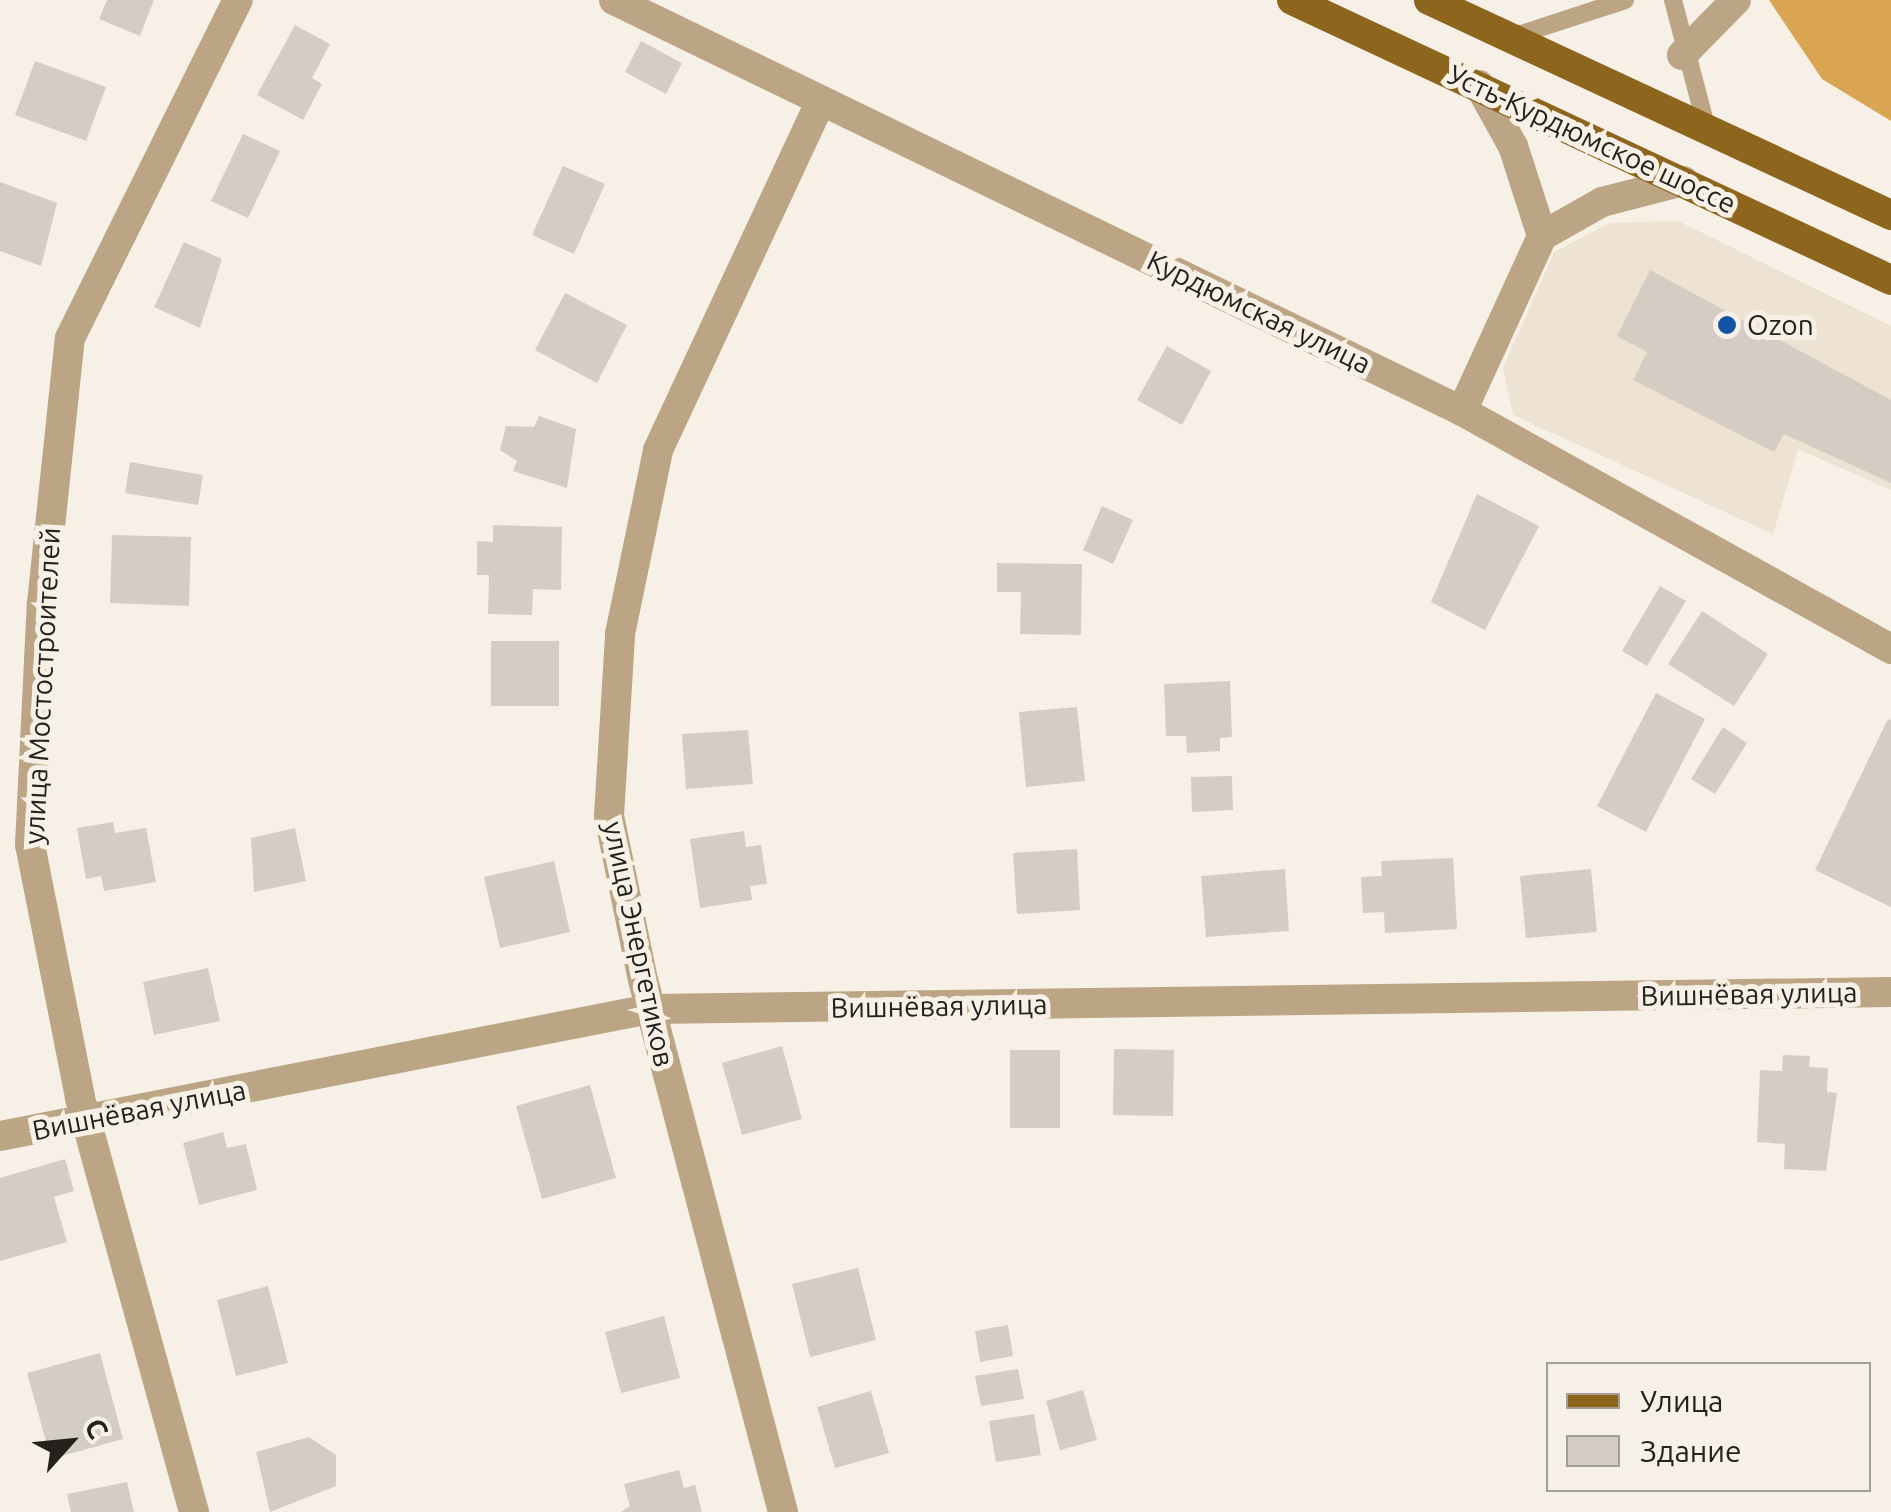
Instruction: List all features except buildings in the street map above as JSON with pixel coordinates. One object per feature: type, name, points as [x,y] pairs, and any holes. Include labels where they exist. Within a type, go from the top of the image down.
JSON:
[{"type":"main road","name":"Усть-Курдюмское шоссе","points":[[1292,0],[1891,280]]},
{"type":"main road","name":"Усть-Курдюмское шоссе","points":[[1429,0],[1891,216]]},
{"type":"street","name":"улица Мостостроителей","points":[[194,1512],[90,1121],[30,845],[42,602],[70,338],[238,0]]},
{"type":"street","name":"Курдюмская улица","points":[[614,0],[1462,411],[1891,648]]},
{"type":"street","points":[[1682,55],[1736,0]]},
{"type":"street","points":[[1479,86],[1513,146],[1542,236]]},
{"type":"street","name":"улица Энергетиков","points":[[783,1512],[650,1009],[609,816],[620,634],[658,450],[821,101]]},
{"type":"street","points":[[1462,411],[1542,236],[1602,202],[1683,181]]},
{"type":"street","name":"Вишнёвая улица","points":[[0,1136],[650,1009],[1891,992]]},
{"type":"lane","points":[[1508,38],[1624,0]]},
{"type":"lane","points":[[1673,0],[1682,55],[1707,130]]},
{"type":"shaded area","points":[[1769,0],[1891,0],[1891,121],[1822,79]]},
{"type":"shaded area","points":[[1678,221],[1891,326],[1891,490],[1798,449],[1773,534],[1513,415],[1503,368],[1554,252],[1610,223]]},
{"type":"place","name":"Ozon","points":[[1727,325]]}]
